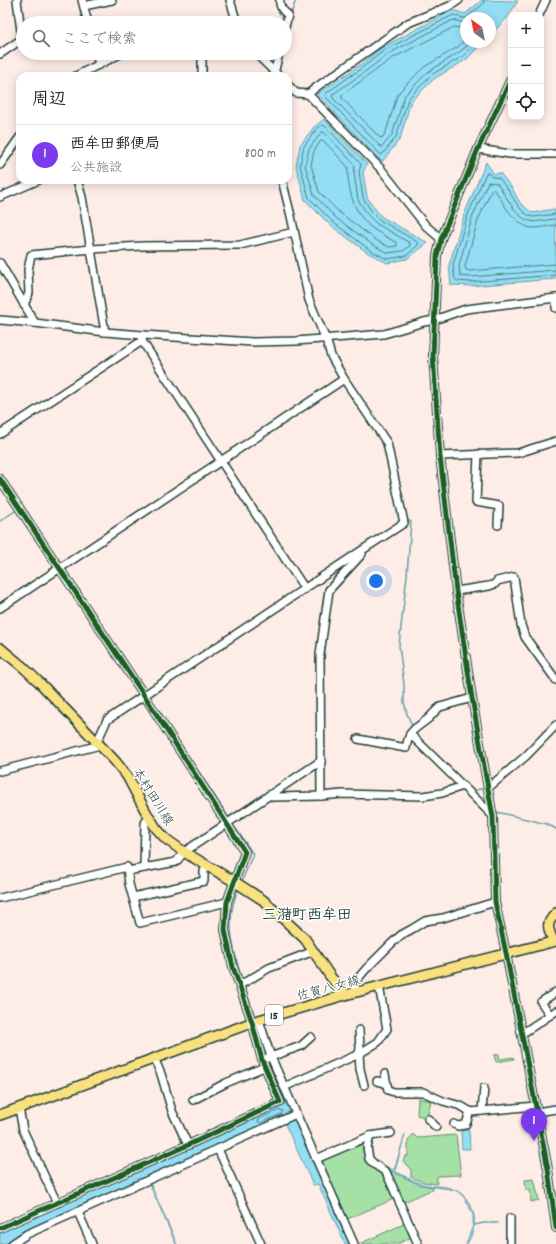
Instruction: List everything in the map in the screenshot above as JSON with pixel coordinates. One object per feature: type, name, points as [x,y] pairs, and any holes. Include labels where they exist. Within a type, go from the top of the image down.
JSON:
[{"type":"main road","name":"本村田川線","points":[[0,648],[23,667],[115,761],[127,776],[156,828],[166,839],[184,852],[235,882],[268,905],[305,939],[345,995]]},
{"type":"main road","points":[[554,941],[548,929],[549,922],[556,913]]},
{"type":"main road","name":"佐賀八女線","points":[[0,1115],[256,1021],[356,992],[554,941]]},
{"type":"street","points":[[17,0],[19,16]]},
{"type":"street","points":[[86,16],[83,3],[112,0]]},
{"type":"street","points":[[230,0],[235,16]]},
{"type":"street","points":[[280,0],[282,10],[288,16]]},
{"type":"street","points":[[308,94],[408,23],[450,6],[459,0]]},
{"type":"street","points":[[540,12],[546,0]]},
{"type":"street","points":[[0,54],[16,43]]},
{"type":"street","points":[[98,60],[99,65]]},
{"type":"street","points":[[84,72],[109,60]]},
{"type":"street","points":[[202,60],[202,72]]},
{"type":"street","points":[[262,60],[273,72]]},
{"type":"street","points":[[276,72],[278,60]]},
{"type":"street","points":[[509,84],[478,149],[441,239],[437,256],[433,356],[440,456],[456,591],[472,698],[493,817],[495,902],[536,1109],[552,1172],[556,1228]]},
{"type":"street","points":[[292,89],[296,93],[308,94],[381,169],[426,226],[441,239]]},
{"type":"street","points":[[0,165],[16,143]]},
{"type":"street","points":[[478,149],[510,154],[556,154]]},
{"type":"street","points":[[0,197],[30,184]]},
{"type":"street","points":[[78,184],[82,198],[105,332]]},
{"type":"street","points":[[0,771],[98,744],[107,720],[404,523],[387,443],[344,380],[331,356],[309,300],[283,184]]},
{"type":"street","points":[[24,305],[29,293],[28,270],[31,255],[142,246],[240,245],[294,232]]},
{"type":"street","points":[[0,263],[35,323]]},
{"type":"street","points":[[0,320],[35,323],[142,338],[253,342],[296,341],[384,334],[466,309],[556,298],[556,308]]},
{"type":"street","points":[[0,434],[142,338]]},
{"type":"street","points":[[142,338],[305,589]]},
{"type":"street","points":[[0,608],[344,380]]},
{"type":"street","points":[[440,456],[518,453],[556,441]]},
{"type":"street","points":[[478,454],[476,502],[499,506],[498,525]]},
{"type":"street","points":[[0,479],[144,695],[245,852],[227,902],[226,930],[233,967],[284,1087],[354,1244]]},
{"type":"street","points":[[321,796],[320,654],[329,590],[370,545]]},
{"type":"street","points":[[456,591],[489,586],[495,584],[497,580],[514,577],[521,625],[525,637],[556,680]]},
{"type":"street","points":[[358,739],[406,748],[408,737],[414,728],[423,723],[437,709],[472,698]]},
{"type":"street","points":[[488,788],[526,756],[556,726]]},
{"type":"street","points":[[410,734],[493,817]]},
{"type":"street","points":[[128,871],[176,862],[184,852],[321,761]]},
{"type":"street","points":[[269,795],[274,797],[342,794],[423,796],[442,794],[463,786]]},
{"type":"street","points":[[144,868],[145,823],[149,817]]},
{"type":"street","points":[[133,897],[204,881],[204,871],[207,865]]},
{"type":"street","points":[[0,898],[127,867],[129,884],[140,923],[227,902]]},
{"type":"street","points":[[356,992],[355,982],[366,969],[401,935],[425,921],[443,918],[495,902]]},
{"type":"street","points":[[240,985],[269,968],[314,951]]},
{"type":"street","points":[[284,1087],[359,1054],[378,1042],[387,1029],[379,986]]},
{"type":"street","points":[[521,1032],[526,1031],[553,1013],[541,1002],[556,992]]},
{"type":"street","points":[[0,1228],[188,1145],[280,1102],[263,1064],[256,1021]]},
{"type":"street","points":[[359,1030],[360,1069],[364,1085]]},
{"type":"street","points":[[194,1100],[263,1064],[271,1057],[301,1046],[311,1037]]},
{"type":"street","points":[[154,1058],[161,1074],[172,1112],[188,1145]]},
{"type":"street","points":[[385,1074],[388,1090],[394,1092],[423,1092],[443,1101],[461,1106],[471,1112],[556,1109]]},
{"type":"street","points":[[376,1081],[386,1083]]},
{"type":"street","points":[[482,1111],[484,1088]]},
{"type":"street","points":[[19,1108],[23,1130],[57,1203]]},
{"type":"street","points":[[454,1124],[458,1126],[465,1125],[467,1123],[470,1111]]},
{"type":"street","points":[[12,1244],[27,1234],[296,1114]]},
{"type":"street","points":[[428,1119],[436,1127]]},
{"type":"street","points":[[316,1159],[370,1136],[391,1133]]},
{"type":"street","points":[[370,1136],[367,1147],[369,1159],[386,1172],[418,1244]]},
{"type":"street","points":[[218,1149],[260,1244]]},
{"type":"street","points":[[78,1212],[92,1244]]},
{"type":"street","points":[[510,1218],[510,1244]]},
{"type":"green space","points":[[499,1054],[500,1059],[513,1057],[514,1059],[496,1062],[494,1055]]},
{"type":"green space","points":[[418,1098],[431,1101],[427,1118],[417,1115]]},
{"type":"green space","points":[[413,1134],[417,1138],[456,1135],[461,1175],[437,1176],[437,1184],[423,1182],[411,1177],[411,1170],[403,1161],[405,1156],[408,1156],[408,1141]]},
{"type":"green space","points":[[365,1139],[366,1152],[381,1170],[396,1198],[345,1220],[322,1166],[324,1157]]},
{"type":"green space","points":[[387,1169],[421,1185],[434,1187],[433,1189],[402,1203]]},
{"type":"green space","points":[[534,1179],[539,1200],[531,1202],[530,1190],[526,1190],[525,1180]]},
{"type":"green space","points":[[406,1223],[412,1237],[397,1244],[359,1244]]},
{"type":"water","points":[[482,0],[518,1],[511,12],[508,12],[507,18],[496,29],[496,12],[467,12]]},
{"type":"water","points":[[453,10],[460,12],[460,48],[477,48],[467,59],[434,79],[411,101],[400,139],[382,162],[317,94],[357,67],[383,47]]},
{"type":"water","points":[[324,119],[367,164],[363,172],[367,197],[376,210],[382,217],[428,243],[407,259],[387,263],[368,253],[330,225],[305,200],[296,166],[300,145],[314,127]]},
{"type":"water","points":[[486,162],[494,174],[500,173],[512,188],[520,203],[532,213],[554,209],[556,216],[555,279],[470,286],[451,285],[449,265],[464,215]]},
{"type":"water","points":[[243,987],[245,987],[268,1061],[292,1113],[30,1230],[8,1243],[0,1244],[0,1232],[191,1148],[190,1147],[282,1104],[285,1104],[265,1057]]},
{"type":"water","points":[[294,1119],[350,1244],[345,1244],[318,1184],[313,1185],[285,1124],[286,1121]]},
{"type":"water","points":[[469,1130],[470,1149],[462,1149],[461,1131]]},
{"type":"water","points":[[405,1134],[395,1171],[424,1184],[446,1187],[456,1190],[461,1193],[469,1203],[474,1214],[474,1227],[467,1244],[473,1225],[473,1215],[463,1196],[457,1191],[450,1189],[420,1185],[379,1165],[375,1161],[371,1155],[374,1136],[372,1155],[374,1159],[381,1165],[394,1170]]},
{"type":"water","points":[[150,1183],[177,1244],[176,1244]]},
{"type":"waterway","points":[[291,14],[296,0]]},
{"type":"waterway","points":[[288,184],[291,204]]},
{"type":"waterway","points":[[333,351],[336,359]]},
{"type":"waterway","points":[[21,507],[23,506],[61,564]]},
{"type":"waterway","points":[[0,521],[18,509]]},
{"type":"waterway","points":[[405,519],[411,522],[399,645],[404,685],[404,702],[413,728]]},
{"type":"waterway","points":[[64,568],[107,633]]},
{"type":"waterway","points":[[127,663],[146,691]]},
{"type":"waterway","points":[[149,696],[229,818]]},
{"type":"waterway","points":[[472,791],[485,788],[485,790]]},
{"type":"waterway","points":[[497,812],[547,824],[556,829]]},
{"type":"waterway","points":[[232,823],[253,854],[241,883]]},
{"type":"waterway","points":[[239,888],[232,908],[231,928],[234,952],[243,982]]},
{"type":"waterway","points":[[474,1225],[498,1223]]},
{"type":"cycle path","points":[[509,84],[478,149],[441,239],[437,256],[433,356],[440,456],[456,591],[472,698],[493,817],[495,902],[548,1169],[556,1228]]},
{"type":"cycle path","points":[[0,479],[144,695],[245,852],[227,902],[225,930],[233,967],[252,1022],[262,1060],[280,1102],[188,1145],[0,1228]]},
{"type":"place","name":"西牟田郵便局","points":[[534,1141]]},
{"type":"district","name":"三潴町西牟田","points":[[307,914]]}]
